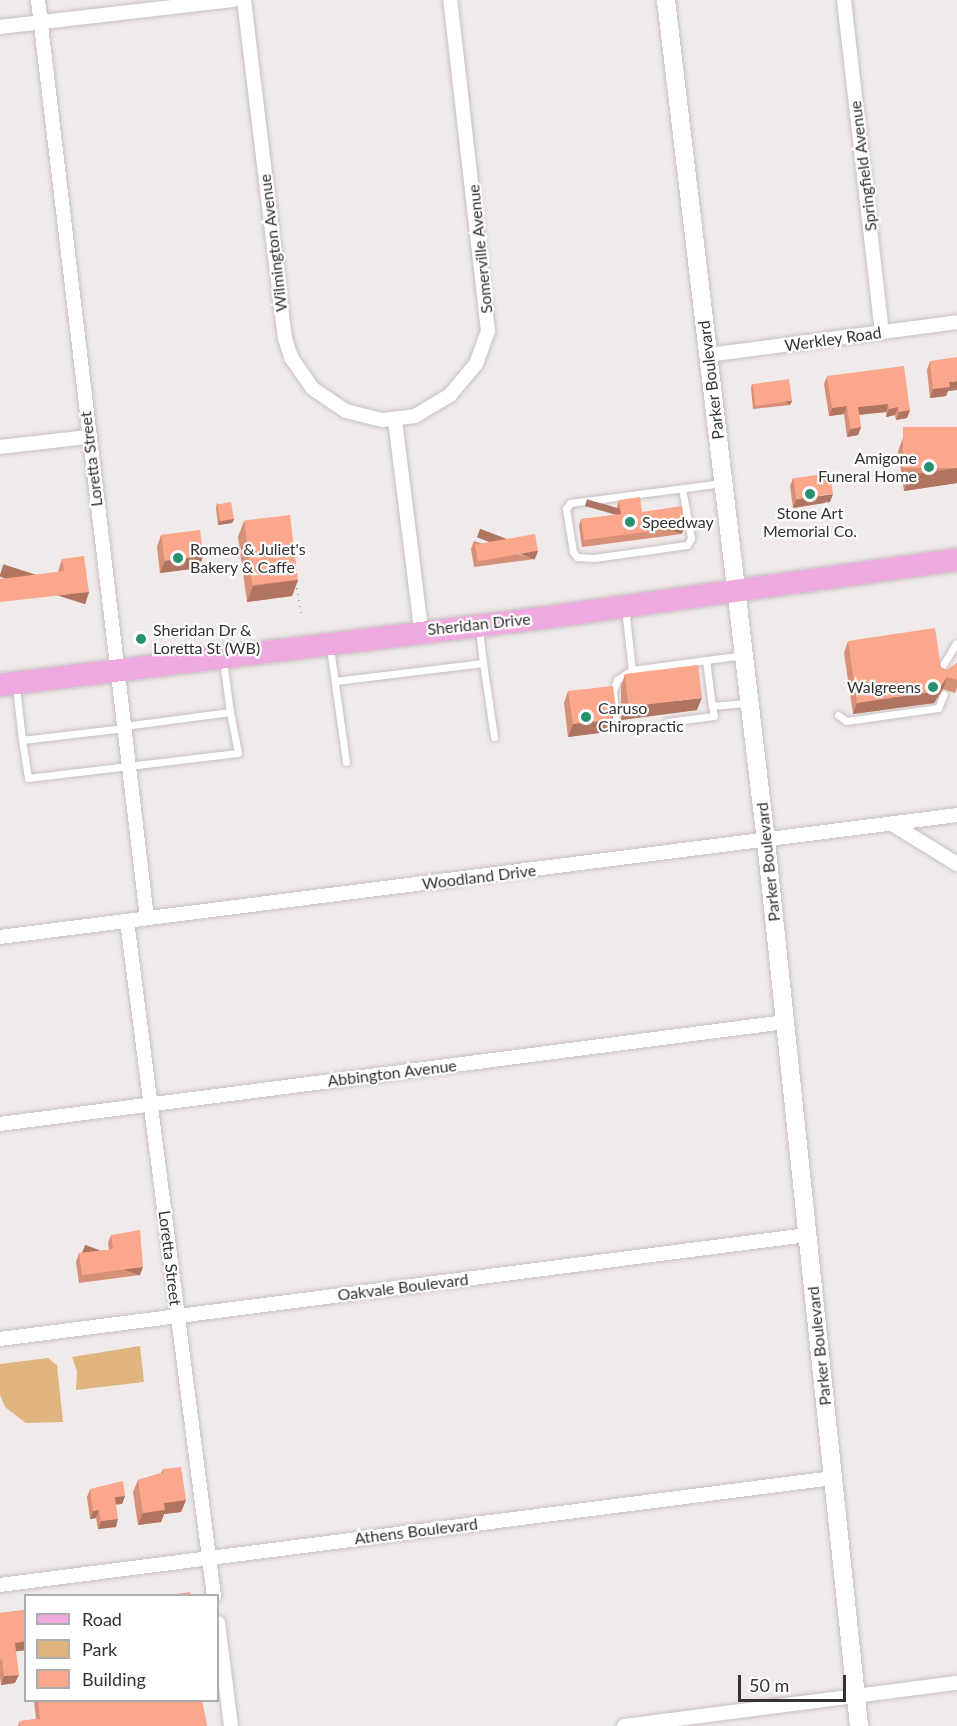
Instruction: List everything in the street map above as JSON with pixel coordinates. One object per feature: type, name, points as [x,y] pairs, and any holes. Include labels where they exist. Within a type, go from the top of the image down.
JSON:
[{"type":"main road","name":"Sheridan Drive","points":[[8,684],[624,606],[957,560]]},
{"type":"street","name":"Loretta Street","points":[[38,0],[147,918]]},
{"type":"street","points":[[0,27],[232,0]]},
{"type":"street","name":"Wilmington Avenue","points":[[244,0],[285,339],[300,374],[328,401],[367,418],[395,420]]},
{"type":"street","name":"Somerville Avenue","points":[[395,420],[415,416],[450,395],[476,364],[488,331],[450,0]]},
{"type":"street","name":"Parker Boulevard","points":[[666,0],[766,841],[859,1726]]},
{"type":"street","name":"Springfield Avenue","points":[[844,0],[882,332]]},
{"type":"street","name":"Werkley Road","points":[[708,355],[957,322]]},
{"type":"street","points":[[395,420],[421,630]]},
{"type":"street","points":[[0,447],[88,436]]},
{"type":"street","name":"Woodland Drive","points":[[0,937],[957,815]]},
{"type":"street","points":[[892,824],[957,864]]},
{"type":"street","name":"Loretta Street","points":[[127,921],[214,1594]]},
{"type":"street","name":"Abbington Avenue","points":[[0,1124],[785,1022]]},
{"type":"street","name":"Oakvale Boulevard","points":[[0,1339],[807,1235]]},
{"type":"street","name":"Athens Boulevard","points":[[0,1585],[832,1478]]},
{"type":"street","points":[[219,1631],[231,1726]]},
{"type":"street","points":[[624,1726],[957,1683]]},
{"type":"lane","points":[[682,488],[691,538],[687,545],[594,558],[577,557],[573,552],[566,509],[570,503],[724,482]]},
{"type":"lane","points":[[624,606],[632,670]]},
{"type":"lane","points":[[478,625],[494,737]]},
{"type":"lane","points":[[329,642],[346,762]]},
{"type":"lane","points":[[941,676],[940,670],[956,643]]},
{"type":"lane","points":[[616,717],[613,691],[616,680],[632,670],[744,655]]},
{"type":"lane","points":[[8,684],[22,740],[28,778],[238,753],[223,656]]},
{"type":"lane","points":[[667,722],[714,716],[706,660]]},
{"type":"lane","points":[[335,681],[483,663]]},
{"type":"lane","points":[[838,715],[846,721],[938,708],[944,694]]},
{"type":"lane","points":[[712,706],[749,703]]},
{"type":"lane","points":[[22,740],[230,712]]},
{"type":"path","points":[[295,571],[301,614]]},
{"type":"green space","points":[[140,1346],[144,1382],[76,1390],[77,1371],[72,1357]]},
{"type":"green space","points":[[48,1358],[57,1365],[63,1422],[26,1423],[5,1407],[0,1395],[0,1364]]},
{"type":"building","points":[[957,357],[957,381],[949,382],[950,387],[933,389],[930,361]]},
{"type":"building","points":[[904,366],[910,410],[899,412],[898,407],[889,409],[888,404],[858,407],[861,427],[850,429],[847,406],[832,408],[827,376]]},
{"type":"building","points":[[789,379],[792,401],[755,406],[752,384]]},
{"type":"building","points":[[903,427],[957,427],[957,468],[903,468]]},
{"type":"building","points":[[830,473],[833,494],[796,499],[793,478]]},
{"type":"building","points":[[640,497],[642,512],[682,506],[684,527],[584,540],[581,519],[621,514],[619,500]]},
{"type":"building","points":[[231,502],[234,519],[220,521],[217,504]]},
{"type":"building","points":[[290,515],[298,580],[252,585],[244,521]]},
{"type":"building","points":[[200,530],[203,556],[164,561],[161,535]]},
{"type":"building","points":[[535,534],[538,551],[478,561],[475,545]]},
{"type":"building","points":[[84,556],[89,592],[0,602],[0,579],[64,571],[62,559]]},
{"type":"building","name":"Walgreens","points":[[935,628],[941,667],[947,670],[957,663],[957,680],[947,677],[938,691],[857,703],[848,641]]},
{"type":"building","points":[[698,665],[702,698],[629,707],[625,674]]},
{"type":"building","points":[[613,686],[616,709],[611,709],[612,720],[573,724],[568,691]]},
{"type":"building","points":[[140,1230],[143,1267],[82,1275],[79,1253],[113,1249],[111,1235]]},
{"type":"building","points":[[181,1467],[186,1500],[164,1503],[165,1510],[143,1513],[138,1480],[163,1473],[163,1469]]},
{"type":"building","points":[[123,1481],[125,1496],[115,1497],[118,1519],[101,1521],[99,1510],[93,1511],[90,1489]]},
{"type":"building","points":[[24,1610],[24,1641],[15,1643],[19,1675],[4,1676],[2,1659],[0,1660],[0,1613]]},
{"type":"building","points":[[38,1702],[202,1702],[207,1726],[20,1726],[20,1721],[40,1719]]},
{"type":"place","name":"Amigone Funeral Home","points":[[929,467]]},
{"type":"place","name":"Stone Art Memorial Co.","points":[[810,494]]},
{"type":"place","name":"Speedway","points":[[630,522]]},
{"type":"place","name":"Romeo & Juliet's Bakery & Caffe","points":[[178,558]]},
{"type":"place","name":"Sheridan Dr & Loretta St (WB)","points":[[141,639]]},
{"type":"place","name":"Walgreens","points":[[933,687]]},
{"type":"place","name":"Caruso Chiropractic","points":[[586,717]]}]
